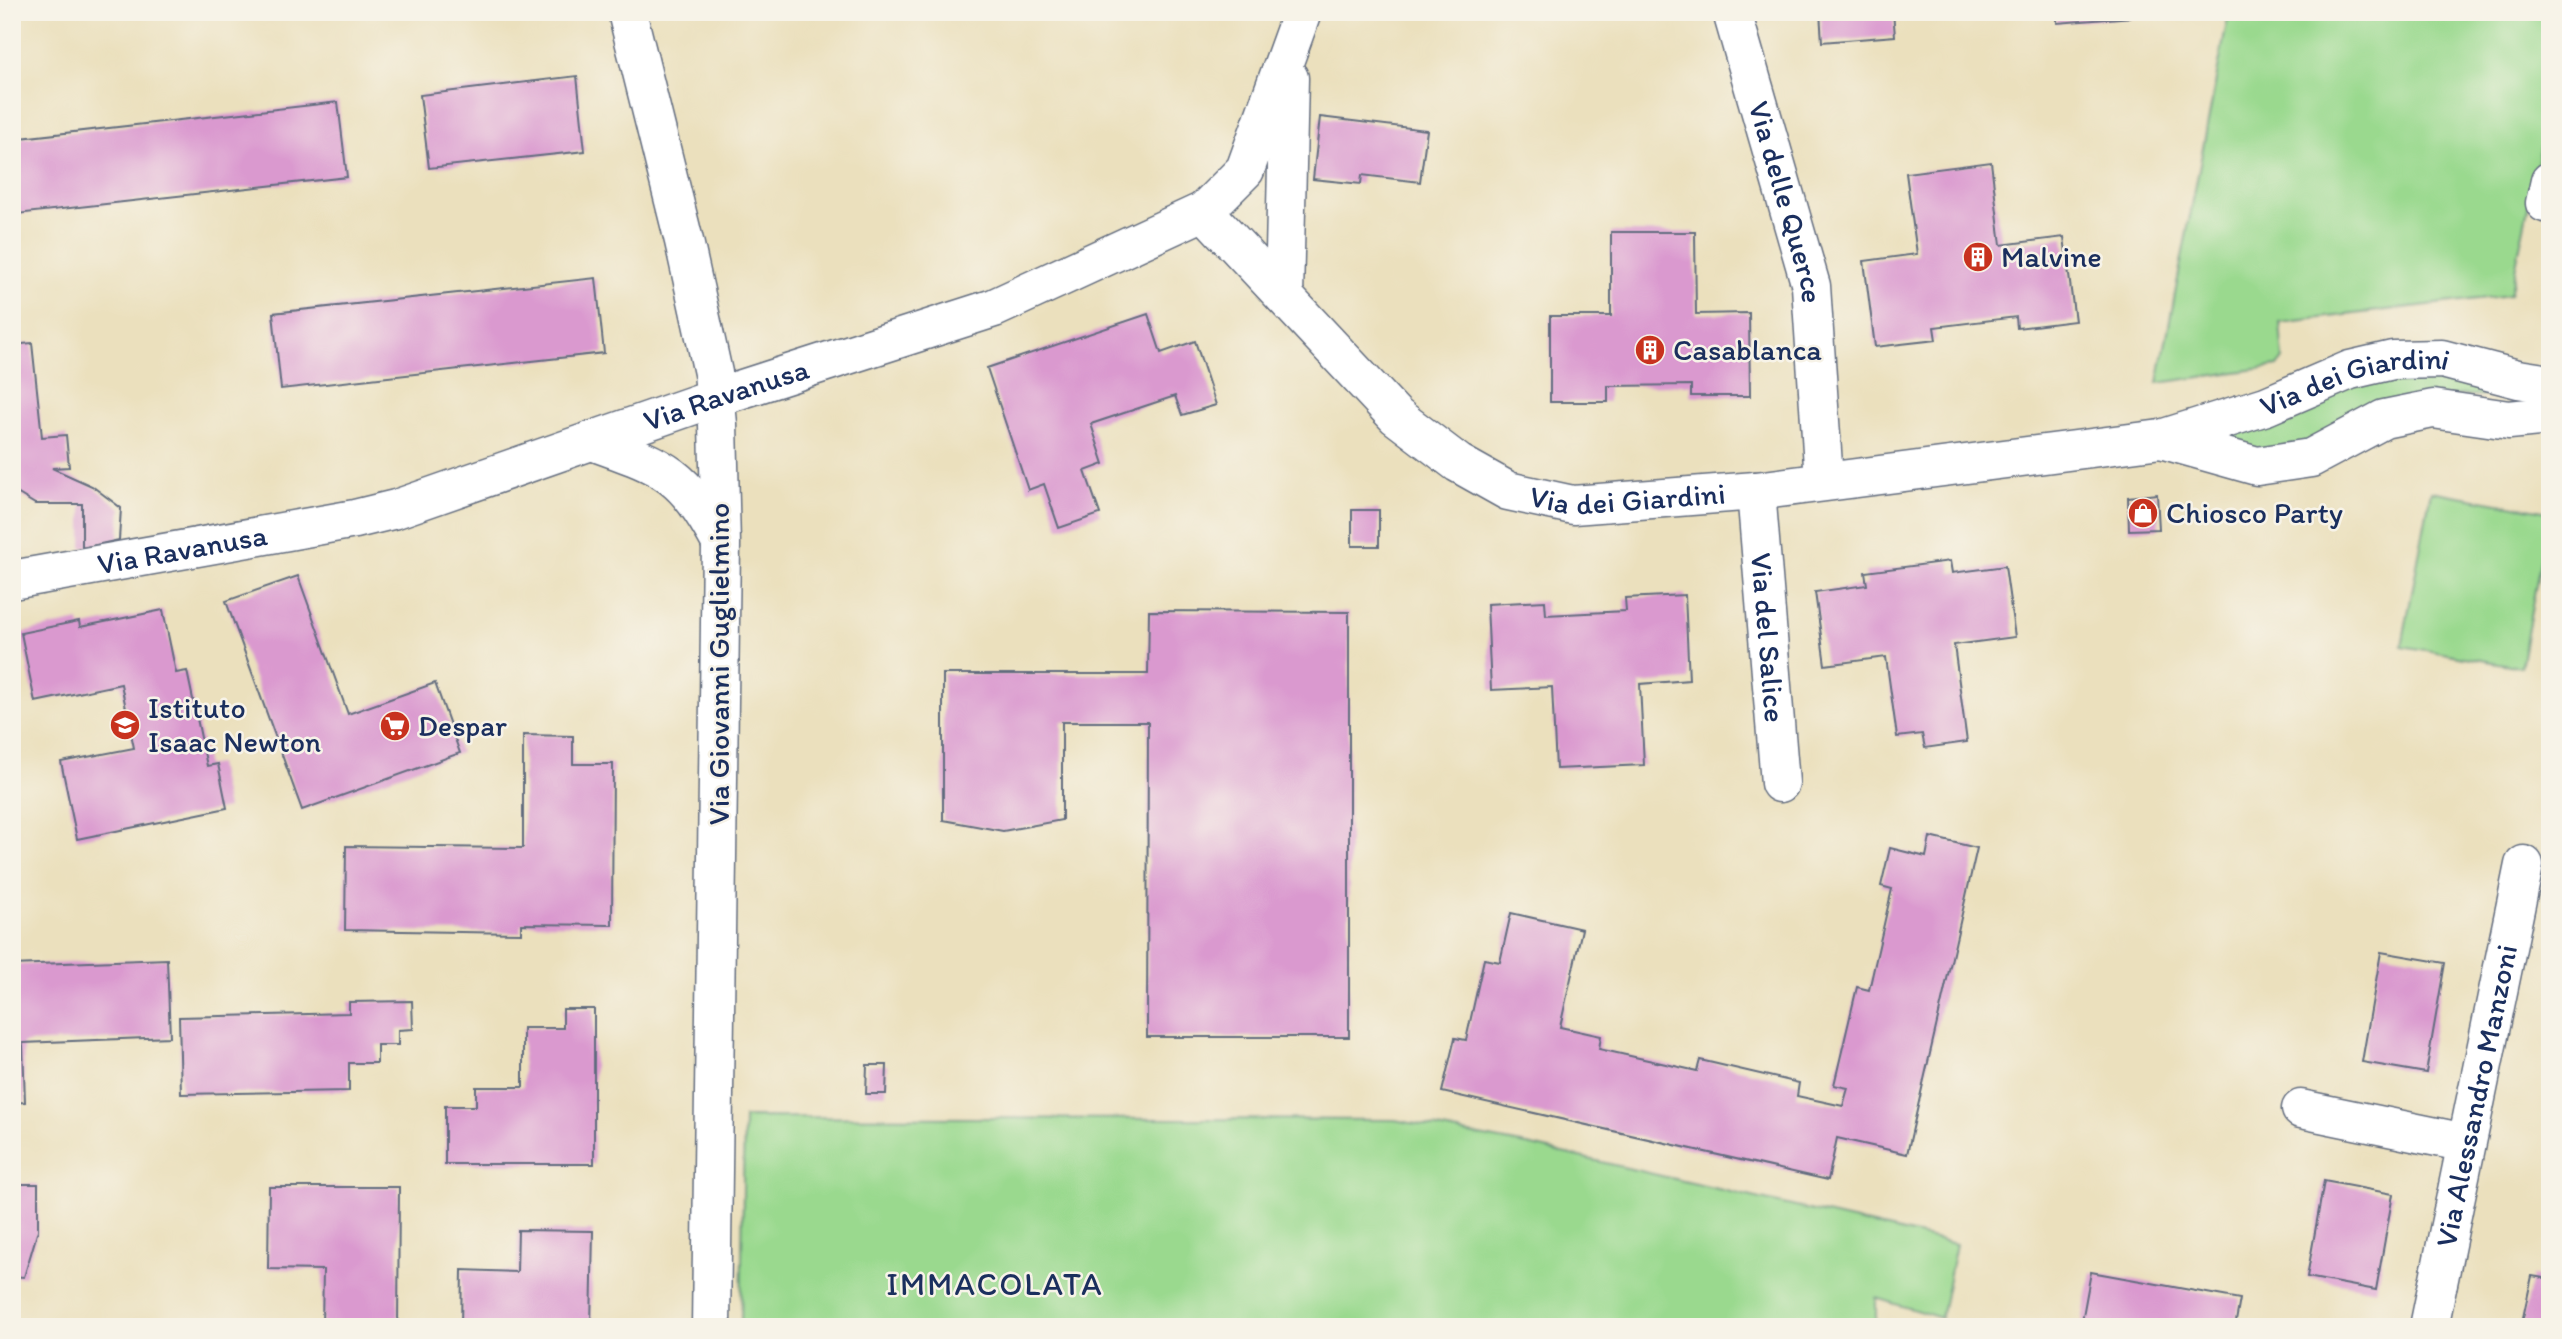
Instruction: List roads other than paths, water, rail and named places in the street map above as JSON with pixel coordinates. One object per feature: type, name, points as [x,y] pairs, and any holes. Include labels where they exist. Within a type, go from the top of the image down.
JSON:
[{"type":"street","name":"Via Giovanni Guglielmino","points":[[627,12],[684,241],[713,373],[718,424],[721,544],[710,1327]]},
{"type":"street","name":"Via delle Querce","points":[[1732,12],[1811,286],[1824,481]]},
{"type":"street","name":"Via Ravanusa","points":[[12,580],[355,519],[396,509],[714,398],[994,308],[1204,211],[1245,170],[1296,29]]},
{"type":"street","points":[[1284,296],[1296,29]]},
{"type":"street","name":"Via dei Giardini","points":[[1204,211],[1396,416],[1458,463],[1508,491],[1573,505],[1756,491],[2161,439],[2266,406],[2350,370],[2393,360],[2441,359],[2518,380],[2550,384]]},
{"type":"street","name":"Via dei Giardini","points":[[2161,439],[2257,466],[2311,458],[2384,419],[2433,409],[2509,420],[2550,416]]},
{"type":"street","points":[[592,441],[662,468],[682,484],[702,509],[721,544]]},
{"type":"street","name":"Via del Salice","points":[[1756,491],[1780,783]]},
{"type":"street","name":"Via Alessandro Manzoni","points":[[2429,1327],[2524,865]]},
{"type":"street","points":[[2301,1109],[2466,1143]]},
{"type":"place","name":"Malvine","points":[[1978,257]]},
{"type":"place","name":"Casablanca","points":[[1650,350]]},
{"type":"place","name":"Chiosco Party","points":[[2143,513]]},
{"type":"place","name":"Istituto Isaac Newton","points":[[125,725]]},
{"type":"place","name":"Despar","points":[[395,726]]},
{"type":"district","name":"IMMACOLATA","points":[[995,1284]]}]
